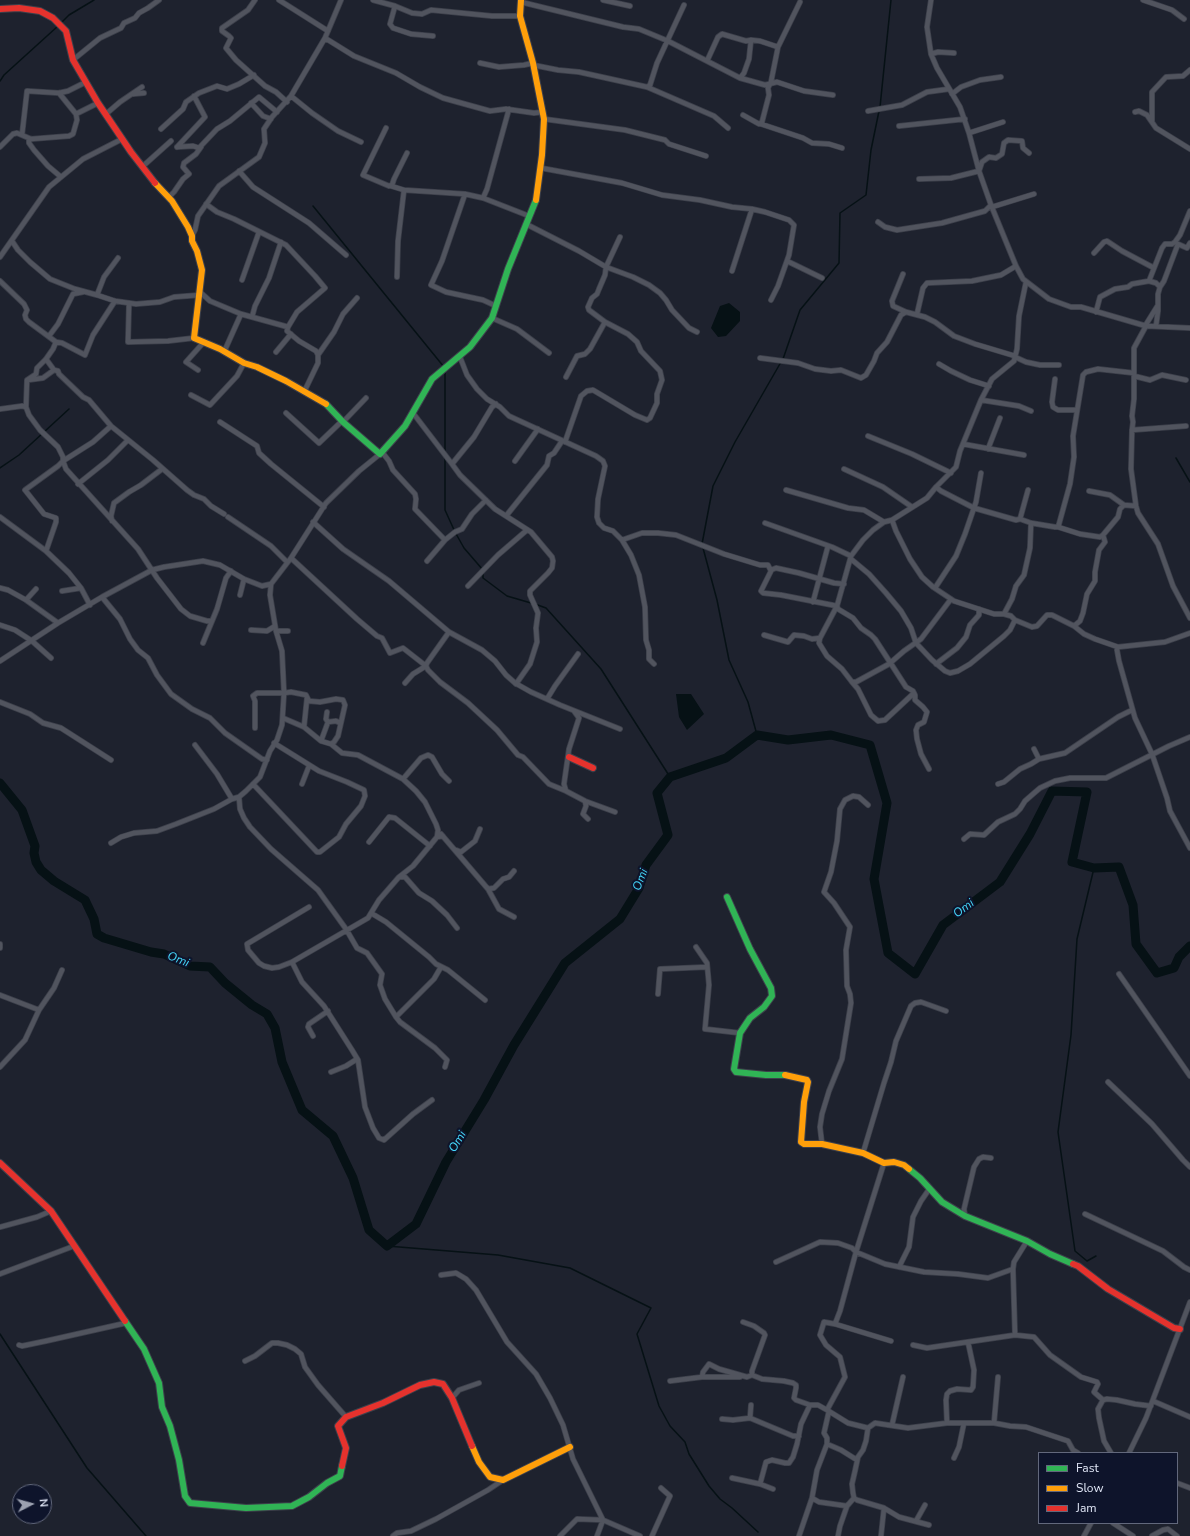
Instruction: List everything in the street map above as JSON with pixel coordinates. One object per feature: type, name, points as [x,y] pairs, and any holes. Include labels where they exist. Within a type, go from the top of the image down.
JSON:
[{"type":"street","points":[[73,60],[100,38],[121,28],[124,23],[135,18],[139,13],[159,0]]},
{"type":"street","points":[[255,0],[248,10],[229,23],[222,30],[231,38],[226,48],[236,60],[265,86],[276,92],[287,102]]},
{"type":"street","points":[[279,0],[328,31]]},
{"type":"street","points":[[192,236],[198,216],[219,186],[259,157],[265,143],[264,129],[291,96],[325,38],[341,0]]},
{"type":"street","points":[[373,0],[395,6],[412,13],[422,14],[431,10],[492,16],[520,16]]},
{"type":"street","points":[[604,0],[630,6]]},
{"type":"street","points":[[931,0],[927,27],[931,54],[937,68],[960,107],[991,206],[1016,266],[1026,282],[1049,299],[1071,307],[1081,307],[1145,326],[1190,328]]},
{"type":"street","points":[[1143,0],[1172,10],[1184,19]]},
{"type":"street","points":[[111,843],[121,837],[134,833],[157,831],[214,809],[232,799],[239,797],[260,777],[282,725],[284,693],[282,651],[275,628],[270,595],[271,584],[289,560],[324,507],[343,486],[381,453],[405,426],[432,379],[460,357],[475,342],[492,318],[508,269],[529,216],[536,203],[541,168],[544,129],[543,116],[533,64],[520,16],[521,1],[623,27],[634,28],[668,41],[740,78],[766,86]]},
{"type":"street","points":[[766,86],[771,82],[778,47],[800,2]]},
{"type":"street","points":[[647,87],[650,85],[657,63],[684,5]]},
{"type":"street","points":[[395,6],[390,24],[393,28],[411,34],[433,36]]},
{"type":"street","points":[[0,9],[20,8],[40,11],[53,18],[66,31],[73,60],[98,103],[142,167],[169,197],[188,227],[202,270],[194,338]]},
{"type":"street","points":[[706,61],[718,37],[722,34],[778,47]]},
{"type":"street","points":[[325,38],[354,56],[396,73],[443,98],[490,111],[509,110],[534,113],[543,116],[625,130],[665,140],[669,144],[706,156]]},
{"type":"street","points":[[740,78],[744,73],[749,59],[751,40]]},
{"type":"street","points":[[931,54],[938,52],[954,53]]},
{"type":"street","points":[[480,63],[499,67],[533,64],[558,70],[579,72],[647,87],[714,116],[728,128]]},
{"type":"street","points":[[1152,121],[1152,92],[1166,77],[1183,76],[1190,70]]},
{"type":"street","points":[[161,129],[183,109],[186,102],[199,93],[217,86],[227,89],[254,75]]},
{"type":"street","points":[[952,94],[961,87],[980,80],[1001,77]]},
{"type":"street","points":[[22,135],[27,90],[59,92],[68,91],[86,82]]},
{"type":"street","points":[[771,82],[791,86],[804,91],[834,94]]},
{"type":"street","points":[[761,124],[769,95],[766,86]]},
{"type":"street","points":[[106,114],[120,102],[142,87]]},
{"type":"street","points":[[868,110],[902,105],[927,92],[949,89]]},
{"type":"street","points":[[0,147],[13,134],[17,133],[31,139],[69,136],[73,134],[77,120],[76,114],[59,92]]},
{"type":"street","points":[[133,94],[144,93]]},
{"type":"street","points":[[194,96],[205,117],[177,147],[193,146],[199,148],[217,129],[230,121],[259,97],[277,112]]},
{"type":"street","points":[[291,96],[312,114],[338,131],[361,142]]},
{"type":"street","points":[[76,114],[98,103]]},
{"type":"street","points":[[251,103],[263,116],[271,119]]},
{"type":"street","points":[[483,198],[487,189],[509,110]]},
{"type":"street","points":[[1135,112],[1139,111],[1147,115],[1160,131],[1190,149]]},
{"type":"street","points":[[743,115],[761,124],[803,138],[812,143],[829,144],[842,148]]},
{"type":"street","points":[[899,126],[965,119]]},
{"type":"street","points":[[969,133],[1003,122]]},
{"type":"street","points":[[386,128],[363,175],[404,190],[465,194],[483,198],[529,216]]},
{"type":"street","points":[[31,139],[28,140],[34,150],[48,166],[61,177]]},
{"type":"street","points":[[0,257],[49,187],[83,159],[122,139]]},
{"type":"street","points":[[979,171],[982,162],[989,157],[996,158],[1002,154],[1004,143],[1008,140],[1022,141],[1023,148],[1030,153]]},
{"type":"street","points":[[142,167],[171,141]]},
{"type":"street","points":[[169,197],[183,179],[189,174],[183,167],[184,163],[196,154],[203,144]]},
{"type":"street","points":[[391,186],[407,153]]},
{"type":"street","points":[[541,168],[622,183],[662,195],[752,209],[784,218],[794,225],[789,255],[778,286],[771,300]]},
{"type":"street","points":[[239,171],[254,187],[309,223],[346,255]]},
{"type":"street","points":[[919,179],[951,178],[979,171]]},
{"type":"street","points":[[397,277],[399,229],[404,190]]},
{"type":"street","points":[[465,194],[442,261],[431,285],[446,292],[483,300],[496,306]]},
{"type":"street","points":[[878,222],[897,230],[942,223],[985,211],[991,206],[1034,194]]},
{"type":"street","points":[[206,204],[217,212],[281,242],[293,251],[325,288],[298,312],[287,331],[318,355]]},
{"type":"street","points":[[732,271],[752,209]]},
{"type":"street","points":[[1149,281],[1165,244],[1172,244],[1180,235],[1190,211]]},
{"type":"street","points":[[526,224],[606,267],[633,277],[660,293],[672,310],[689,328],[696,332]]},
{"type":"street","points":[[242,280],[259,232]]},
{"type":"street","points":[[506,516],[547,465],[549,456],[554,453],[564,441],[581,396],[587,391],[593,390],[615,404],[647,420],[650,418],[655,409],[657,394],[662,380],[660,371],[641,351],[637,342],[628,334],[606,322],[589,310],[588,307],[592,298],[597,294],[605,275],[606,267],[620,237]]},
{"type":"street","points":[[12,241],[18,250],[50,279],[74,289],[115,301],[136,304],[160,302],[174,297],[200,294],[210,301],[241,314],[288,327]]},
{"type":"street","points":[[1094,253],[1104,242],[1107,241],[1122,252],[1154,268]]},
{"type":"street","points":[[252,317],[255,306],[269,278],[281,242]]},
{"type":"street","points":[[1156,326],[1158,294],[1178,244],[1187,248],[1190,243]]},
{"type":"street","points":[[97,295],[104,277],[118,258]]},
{"type":"street","points":[[787,261],[822,278]]},
{"type":"street","points":[[917,314],[923,288],[927,283],[972,281],[1001,275],[1016,266]]},
{"type":"street","points":[[903,274],[892,301],[893,306],[935,322],[954,336],[961,339],[1034,364],[1059,366]]},
{"type":"street","points":[[0,281],[24,304],[27,310],[25,314],[28,322],[56,342],[62,343],[85,355],[93,335],[115,301]]},
{"type":"street","points":[[1096,312],[1100,297],[1115,289],[1149,281],[1156,283],[1160,288]]},
{"type":"street","points":[[914,693],[885,720],[878,721],[867,709],[858,689],[842,669],[827,656],[819,643],[820,638],[837,606],[851,557],[863,540],[884,522],[892,520],[927,498],[956,467],[963,444],[981,400],[992,379],[1014,361],[1017,349],[1019,316],[1026,282]]},
{"type":"street","points":[[49,336],[58,324],[73,294],[85,292]]},
{"type":"street","points":[[304,392],[318,363],[318,355],[334,332],[343,314],[357,298]]},
{"type":"street","points":[[1158,303],[1134,348],[1134,399],[1132,416],[1131,469],[1138,513],[1158,544],[1173,586],[1190,618]]},
{"type":"street","points":[[129,305],[128,342],[168,341],[194,338],[244,363],[257,367],[286,381],[327,405],[342,422],[389,461],[393,470],[415,494],[415,508],[445,540]]},
{"type":"street","points":[[760,358],[798,363],[815,369],[831,371],[841,370],[861,378],[866,375],[877,353],[887,342],[901,315],[906,312]]},
{"type":"street","points":[[224,352],[241,314]]},
{"type":"street","points":[[492,318],[517,329],[549,353]]},
{"type":"street","points":[[566,377],[578,356],[585,354],[590,349],[606,322]]},
{"type":"street","points":[[276,352],[291,334]]},
{"type":"street","points":[[27,380],[36,374],[37,368],[46,359],[56,342]]},
{"type":"street","points":[[198,370],[186,362],[203,343]]},
{"type":"street","points":[[460,357],[467,375],[477,390],[509,416],[596,456],[603,461],[605,466],[598,499],[597,517],[599,523],[604,528],[613,531],[622,540],[631,555],[639,575],[645,607],[646,640],[649,650],[649,659],[654,664]]},
{"type":"street","points":[[46,359],[54,370],[58,371],[59,374],[78,393],[89,400],[111,426],[194,495],[204,499],[211,506],[271,546],[289,560],[377,636],[382,638],[390,653],[403,648],[426,666],[440,682],[468,703],[497,730],[518,755],[523,758],[548,784],[585,801],[615,812]]},
{"type":"street","points":[[191,395],[210,405],[237,376],[244,363]]},
{"type":"street","points":[[939,364],[970,380],[989,386]]},
{"type":"street","points":[[1058,527],[1070,484],[1074,457],[1073,436],[1083,375],[1086,372],[1098,369],[1134,374],[1150,380],[1162,375],[1186,380]]},
{"type":"street","points":[[27,380],[43,378],[54,370]]},
{"type":"street","points":[[1055,379],[1052,402],[1053,407],[1058,410],[1077,410]]},
{"type":"street","points":[[27,380],[26,407],[29,415],[40,430],[58,447],[63,457],[66,470],[138,549],[181,609],[190,616],[207,622],[212,621]]},
{"type":"street","points":[[286,413],[319,443],[366,398]]},
{"type":"street","points":[[981,400],[1019,406],[1031,411]]},
{"type":"street","points":[[452,464],[474,437],[492,407],[496,404]]},
{"type":"street","points":[[0,409],[26,407]]},
{"type":"street","points":[[413,413],[460,475],[486,500],[506,516],[531,532],[554,561],[552,568],[530,591],[530,595],[538,613],[536,628],[537,642],[530,664],[516,684]]},
{"type":"street","points":[[988,449],[1000,418]]},
{"type":"street","points":[[220,422],[257,446],[260,453],[271,464],[324,507]]},
{"type":"street","points":[[46,551],[56,518],[44,514],[25,490],[63,461],[92,442],[111,426]]},
{"type":"street","points":[[1132,430],[1186,426]]},
{"type":"street","points":[[515,461],[538,430]]},
{"type":"street","points":[[868,436],[912,454],[952,473]]},
{"type":"street","points":[[78,484],[108,460],[128,440]]},
{"type":"street","points":[[963,444],[1024,455]]},
{"type":"street","points":[[112,521],[111,516],[114,503],[129,492],[141,486],[162,469]]},
{"type":"street","points":[[844,469],[883,487],[912,507]]},
{"type":"street","points":[[935,588],[956,556],[974,508],[979,490],[981,473]]},
{"type":"street","points":[[936,487],[974,508],[1011,519],[1020,519],[1031,523],[1058,527],[1080,534],[1100,537],[1104,535],[1118,517],[1120,509],[1124,505]]},
{"type":"street","points":[[786,490],[848,508],[864,510],[884,522]]},
{"type":"street","points":[[1020,519],[1028,490]]},
{"type":"street","points":[[1089,491],[1110,495],[1124,505],[1136,506]]},
{"type":"street","points":[[426,561],[445,540],[455,532],[462,529],[472,514],[486,500]]},
{"type":"street","points":[[0,517],[46,551],[69,573],[81,588],[90,605]]},
{"type":"street","points":[[892,520],[910,559],[922,577],[951,599],[994,614],[1011,616],[1015,620],[1032,627],[1037,626],[1046,615],[1052,615],[1074,626],[1084,634],[1094,639],[1118,647],[1165,642],[1190,634]]},
{"type":"street","points":[[313,522],[343,549],[389,581],[449,632],[482,650],[495,661],[506,675],[516,684],[574,711],[620,729]]},
{"type":"street","points":[[766,523],[826,545],[851,557],[869,574],[901,611],[911,628],[916,643],[936,664],[950,673],[958,671],[970,664],[984,651],[996,643],[1010,630],[1015,620]]},
{"type":"street","points":[[1004,614],[1012,599],[1016,586],[1024,575],[1030,548],[1031,523]]},
{"type":"street","points":[[468,586],[498,555],[527,530]]},
{"type":"street","points":[[622,540],[642,533],[676,535],[724,554],[760,565],[768,565],[771,570]]},
{"type":"street","points":[[1074,626],[1080,621],[1084,613],[1087,594],[1095,581],[1098,550],[1105,542],[1104,535]]},
{"type":"street","points":[[813,602],[828,546],[826,545]]},
{"type":"street","points":[[0,661],[58,623],[102,597],[152,570],[164,567],[203,561],[220,565],[244,579],[262,586],[270,595]]},
{"type":"street","points":[[844,584],[776,568],[771,570],[761,591],[763,593],[777,594],[837,606],[838,609],[853,618],[861,628],[871,635],[891,662],[906,687],[914,693],[915,700],[927,712],[924,722],[918,725],[916,730],[921,754],[929,769]]},
{"type":"street","points":[[204,643],[226,578],[231,571]]},
{"type":"street","points":[[240,595],[244,579]]},
{"type":"street","points":[[262,586],[271,584]]},
{"type":"street","points":[[0,588],[8,590],[26,600],[58,623]]},
{"type":"street","points":[[62,591],[81,588]]},
{"type":"street","points":[[26,600],[36,589]]},
{"type":"street","points":[[102,597],[120,619],[130,639],[138,650],[148,658],[156,675],[171,694],[192,709],[210,718],[225,733],[262,759],[267,760]]},
{"type":"street","points":[[852,682],[856,682],[866,677],[891,662],[916,643],[927,632],[933,621],[951,599]]},
{"type":"street","points":[[936,664],[957,648],[966,637],[970,625],[979,615],[979,609]]},
{"type":"street","points":[[0,624],[15,630],[32,641],[51,658]]},
{"type":"street","points":[[251,630],[267,631],[275,628],[288,631]]},
{"type":"street","points":[[405,683],[413,674],[426,666],[430,656],[449,632]]},
{"type":"street","points":[[764,635],[788,642],[794,635],[812,639],[820,638]]},
{"type":"street","points":[[1118,647],[1117,650],[1119,661],[1132,710],[1144,740],[1152,754],[1170,811],[1190,848]]},
{"type":"street","points":[[547,699],[578,654]]},
{"type":"street","points":[[255,728],[255,702],[253,696],[256,693],[291,692],[306,695],[309,701],[320,702],[336,699],[343,700],[345,705],[338,736],[331,744]]},
{"type":"street","points":[[304,728],[307,698]]},
{"type":"street","points":[[0,702],[30,714],[43,723],[61,728],[111,760]]},
{"type":"street","points":[[998,784],[1004,782],[1020,769],[1039,759],[1065,753],[1118,717],[1132,710]]},
{"type":"street","points":[[566,791],[564,784],[569,749],[579,718],[574,711]]},
{"type":"street","points":[[321,741],[328,722],[326,719],[327,712]]},
{"type":"street","points":[[282,718],[304,728],[321,741],[331,744],[342,753],[358,755],[402,779],[416,791],[425,802],[440,836],[454,849],[488,889],[499,909],[514,917]]},
{"type":"street","points":[[328,722],[336,721],[340,723]]},
{"type":"street","points":[[964,839],[970,834],[984,835],[998,822],[1015,814],[1032,794],[1040,788],[1055,781],[1070,778],[1106,778],[1152,754],[1190,737]]},
{"type":"street","points":[[254,784],[317,852],[320,852],[339,837],[346,824],[361,806],[365,796],[364,790],[309,766],[274,743]]},
{"type":"street","points":[[195,745],[217,774],[232,799]]},
{"type":"street","points":[[1034,749],[1039,759]]},
{"type":"street","points":[[402,779],[421,758],[428,755],[432,758],[442,774],[449,781]]},
{"type":"street","points":[[569,757],[593,768]]},
{"type":"street","points":[[302,784],[309,766]]},
{"type":"street","points":[[822,1144],[820,1127],[822,1114],[829,1091],[842,1059],[851,1003],[847,986],[846,950],[850,927],[834,903],[824,892],[831,872],[837,841],[840,809],[845,800],[853,796],[859,797],[868,805]]},
{"type":"street","points":[[239,797],[240,809],[250,827],[271,849],[318,890],[346,929],[357,948],[367,953],[382,974],[380,985],[385,999],[396,1017],[400,1022],[435,1048],[447,1060],[445,1067]]},
{"type":"street","points":[[585,801],[586,806],[584,814],[588,818]]},
{"type":"street","points":[[369,842],[389,817],[400,821],[430,846]]},
{"type":"street","points":[[454,849],[461,852],[475,842],[480,829]]},
{"type":"street","points":[[309,907],[247,944],[248,950],[259,963],[272,968],[292,962],[346,929],[368,918],[379,900],[399,877],[414,866],[440,836]]},
{"type":"street","points":[[488,889],[494,888],[503,879],[509,877],[514,871]]},
{"type":"street","points":[[399,877],[405,877],[419,893],[432,901],[447,915],[457,928]]},
{"type":"street","points":[[727,897],[750,949],[771,988],[772,996],[764,1007],[750,1018],[740,1033],[734,1069],[736,1072],[766,1075],[781,1074],[807,1080],[801,1142],[804,1144],[822,1144],[863,1153],[884,1163],[894,1162],[904,1165],[920,1178],[942,1202],[965,1216],[1027,1241],[1050,1254],[1078,1266],[1108,1290],[1174,1328],[1180,1329]]},
{"type":"street","points":[[371,913],[386,922],[485,1000]]},
{"type":"street","points":[[696,948],[707,964],[709,985],[705,1029],[740,1033]]},
{"type":"street","points":[[292,962],[302,982],[328,1011],[357,1059],[365,1107],[373,1128],[379,1138],[384,1140],[412,1114],[432,1100]]},
{"type":"street","points":[[396,1017],[434,979],[441,966]]},
{"type":"street","points":[[658,994],[660,969],[707,967]]},
{"type":"street","points":[[0,1067],[25,1040],[39,1010],[54,988],[62,970]]},
{"type":"street","points":[[1118,974],[1190,1076]]},
{"type":"street","points":[[0,995],[39,1010]]},
{"type":"street","points":[[863,1153],[896,1041],[911,1006],[915,1003],[921,1002],[946,1011]]},
{"type":"street","points":[[313,1036],[308,1027],[309,1024],[328,1011]]},
{"type":"street","points":[[332,1072],[357,1059]]},
{"type":"street","points":[[1108,1082],[1152,1124],[1190,1167]]},
{"type":"street","points":[[965,1216],[964,1209],[974,1167],[979,1159],[983,1157],[991,1158]]},
{"type":"street","points":[[0,1163],[51,1211],[144,1349],[158,1383],[162,1407],[170,1426],[179,1460],[185,1496],[190,1503],[246,1508],[274,1508],[292,1506],[309,1497],[326,1483],[340,1476],[346,1448],[338,1426],[346,1417],[383,1403],[420,1385],[434,1382],[443,1384],[452,1398],[479,1462],[490,1477],[502,1480]]},
{"type":"street","points":[[835,1324],[884,1163]]},
{"type":"street","points":[[899,1267],[909,1247],[913,1217],[920,1201],[930,1188]]},
{"type":"street","points":[[0,1227],[37,1217],[51,1211]]},
{"type":"street","points":[[1085,1214],[1163,1251],[1190,1270]]},
{"type":"street","points":[[1015,1336],[1013,1269],[1014,1262],[1027,1241]]},
{"type":"street","points":[[776,1262],[820,1242],[838,1243],[885,1264],[924,1272],[988,1278],[1013,1269]]},
{"type":"street","points":[[0,1274],[74,1246]]},
{"type":"street","points":[[441,1275],[456,1273],[466,1279],[476,1290],[507,1342],[536,1374],[563,1425],[573,1459],[603,1520],[596,1536]]},
{"type":"street","points":[[1129,1452],[1152,1403],[1190,1302]]},
{"type":"street","points":[[743,1322],[754,1326],[765,1335],[752,1371],[752,1375]]},
{"type":"street","points":[[799,1536],[812,1498],[817,1470],[827,1444],[827,1438],[824,1433],[828,1410],[845,1377],[840,1357],[826,1345],[820,1335],[824,1322],[891,1341]]},
{"type":"street","points":[[19,1345],[22,1346],[126,1323]]},
{"type":"street","points":[[913,1345],[927,1348],[1015,1336],[1034,1336],[1050,1355],[1081,1377],[1096,1382],[1098,1384],[1094,1392],[1103,1400]]},
{"type":"street","points":[[947,1423],[947,1394],[950,1390],[970,1390],[972,1387],[974,1370],[968,1342]]},
{"type":"street","points":[[244,1361],[255,1356],[272,1343],[287,1344],[301,1354],[305,1367],[318,1385],[346,1417]]},
{"type":"street","points":[[702,1377],[703,1372],[709,1364],[719,1369],[747,1376]]},
{"type":"street","points":[[670,1381],[702,1377],[752,1375],[762,1379],[793,1383],[796,1385],[794,1398],[796,1400],[828,1410],[848,1424],[868,1428]]},
{"type":"street","points":[[892,1426],[904,1377]]},
{"type":"street","points":[[994,1423],[998,1377]]},
{"type":"street","points":[[452,1398],[459,1390],[479,1383]]},
{"type":"street","points":[[1103,1400],[1117,1400],[1135,1404],[1152,1403],[1190,1417]]},
{"type":"street","points":[[1103,1400],[1098,1409],[1099,1418],[1104,1441],[1110,1452]]},
{"type":"street","points":[[750,1418],[751,1405]]},
{"type":"street","points":[[760,1484],[766,1462],[772,1460],[785,1464],[791,1462],[801,1424],[810,1405]]},
{"type":"street","points":[[722,1419],[733,1420],[750,1418],[793,1436],[799,1436]]},
{"type":"street","points":[[838,1536],[847,1506],[854,1498],[852,1484],[857,1460],[863,1450],[868,1428],[875,1423],[908,1428],[947,1423],[994,1423],[1026,1427],[1068,1441],[1073,1450],[1076,1452]]},
{"type":"street","points":[[954,1458],[959,1447],[964,1423]]},
{"type":"street","points":[[827,1444],[841,1450],[857,1460]]},
{"type":"street","points":[[393,1536],[397,1533],[411,1531],[436,1519],[488,1490],[502,1480],[570,1447]]},
{"type":"street","points":[[732,1478],[760,1484],[773,1489]]},
{"type":"street","points":[[1178,1483],[1190,1488]]},
{"type":"street","points":[[652,1536],[670,1496],[661,1488]]},
{"type":"street","points":[[812,1498],[819,1502],[847,1506]]},
{"type":"street","points":[[854,1498],[884,1508],[899,1517],[929,1525]]},
{"type":"street","points":[[916,1521],[925,1505]]},
{"type":"street","points":[[881,1536],[884,1508]]},
{"type":"street","points":[[560,1536],[577,1520],[603,1520],[640,1536]]},
{"type":"street","points":[[1084,1536],[1090,1524]]},
{"type":"street","points":[[1115,1524],[1133,1536]]},
{"type":"street","points":[[1152,1536],[1168,1529],[1177,1536]]},
{"type":"shaded area","points":[[729,303],[740,312],[740,321],[726,336],[718,337],[711,328],[720,306]]},
{"type":"shaded area","points":[[676,694],[691,694],[704,714],[687,730],[679,717]]},
{"type":"waterway","points":[[61,23],[69,15],[94,0]]},
{"type":"waterway","points":[[880,107],[891,0]]},
{"type":"waterway","points":[[0,81],[4,75],[58,26]]},
{"type":"waterway","points":[[783,359],[800,310],[839,263],[840,213],[866,195],[871,150],[879,111]]},
{"type":"waterway","points":[[313,206],[444,367]]},
{"type":"waterway","points":[[702,544],[713,486],[735,442],[781,362]]},
{"type":"waterway","points":[[445,371],[445,453]]},
{"type":"waterway","points":[[0,468],[19,455],[69,409]]},
{"type":"waterway","points":[[445,457],[445,510],[464,548],[483,570]]},
{"type":"waterway","points":[[1176,458],[1190,482]]},
{"type":"waterway","points":[[703,548],[717,600],[729,660],[748,702],[757,735]]},
{"type":"waterway","points":[[483,574],[483,578],[507,596],[531,603]]},
{"type":"waterway","points":[[535,604],[546,608],[601,669],[670,777]]},
{"type":"waterway","name":"Omi","points":[[0,783],[22,810],[35,846],[34,853],[36,862],[41,870],[54,881],[85,900],[94,919],[97,934],[104,938],[151,952],[164,954],[190,966],[210,967],[225,983],[252,1005],[267,1014],[275,1028],[282,1062],[302,1110],[333,1136],[353,1178],[369,1230],[387,1246],[416,1224],[446,1162],[484,1100],[514,1045],[565,963],[620,919],[639,888],[646,865],[668,835],[657,793],[670,777],[726,758],[757,735],[788,740],[831,735],[870,745],[887,803],[874,879],[888,953],[915,974],[943,925],[1000,882],[1030,834],[1052,791],[1087,792],[1072,862],[1094,868],[1119,867],[1133,905],[1136,944],[1157,973],[1174,968],[1179,957],[1190,946]]},
{"type":"waterway","points":[[1094,868],[1077,939],[1071,1035],[1058,1132],[1075,1251],[1087,1261],[1096,1256]]},
{"type":"waterway","points":[[387,1246],[498,1255],[570,1268],[651,1308],[637,1334],[659,1406],[670,1426],[685,1442],[689,1454],[709,1486],[720,1499],[758,1532]]},
{"type":"waterway","points":[[0,1334],[87,1468],[146,1536]]},
{"type":"traffic: fast","points":[[326,404],[343,422],[380,454],[405,426],[432,379],[470,347],[492,318],[508,269],[536,200]]},
{"type":"traffic: fast","points":[[727,897],[750,949],[771,988],[772,996],[764,1007],[750,1018],[740,1033],[734,1069],[736,1072],[785,1075]]},
{"type":"traffic: fast","points":[[909,1169],[920,1178],[942,1202],[965,1216],[1027,1241],[1050,1254],[1073,1264]]},
{"type":"traffic: fast","points":[[125,1321],[144,1349],[159,1383],[162,1407],[170,1426],[179,1460],[185,1496],[190,1503],[246,1508],[292,1506],[309,1497],[327,1483],[340,1476],[342,1466]]},
{"type":"traffic: slow","points":[[521,0],[520,16],[533,63],[544,119],[542,155],[536,200]]},
{"type":"traffic: slow","points":[[155,183],[172,201],[188,227],[202,270],[194,338],[220,349],[244,363],[257,367],[286,381],[326,404]]},
{"type":"traffic: slow","points":[[785,1075],[807,1080],[808,1082],[804,1102],[801,1142],[804,1144],[822,1144],[863,1153],[884,1163],[894,1162],[904,1165],[909,1169]]},
{"type":"traffic: slow","points":[[472,1446],[479,1462],[490,1477],[503,1480],[570,1447]]},
{"type":"traffic: jam","points":[[0,9],[19,8],[40,11],[53,18],[66,31],[73,60],[98,103],[131,152],[155,183]]},
{"type":"traffic: jam","points":[[569,757],[593,768]]},
{"type":"traffic: jam","points":[[0,1163],[51,1211],[125,1321]]},
{"type":"traffic: jam","points":[[1073,1264],[1078,1266],[1108,1289],[1174,1328],[1180,1329]]},
{"type":"traffic: jam","points":[[342,1466],[346,1448],[338,1426],[346,1417],[383,1403],[420,1385],[434,1382],[443,1384],[452,1398],[472,1446]]}]
